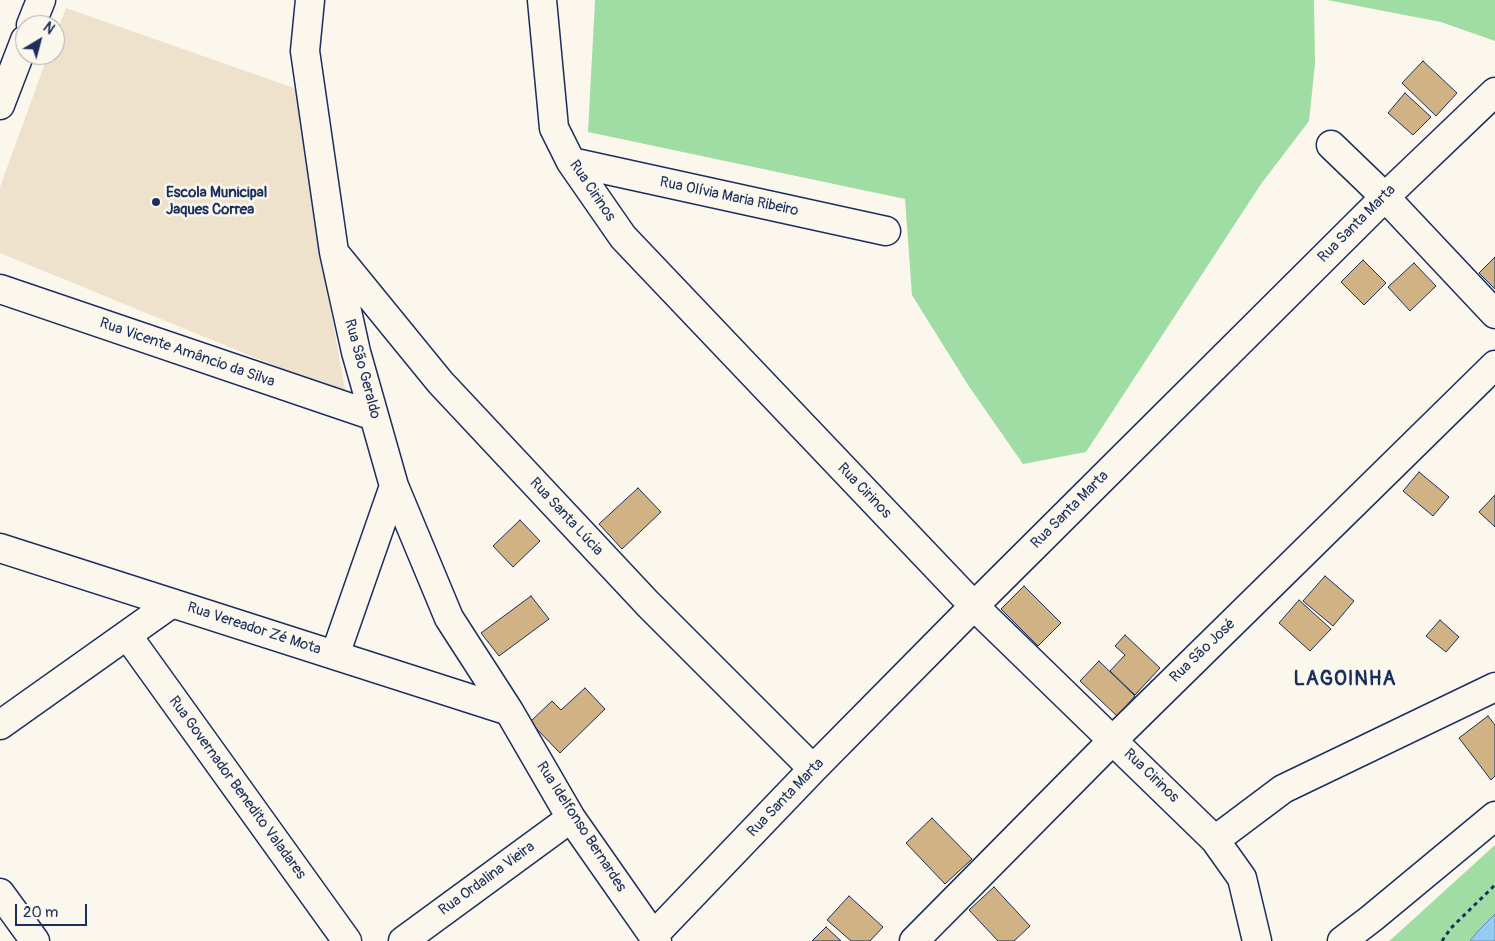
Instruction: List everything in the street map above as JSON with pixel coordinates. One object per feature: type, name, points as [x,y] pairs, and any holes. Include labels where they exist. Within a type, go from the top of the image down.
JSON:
[{"type":"street","points":[[35,15],[40,0]]},
{"type":"street","name":"Rua São Geraldo","points":[[310,0],[305,51],[334,252],[356,352],[394,486],[449,618],[509,711]]},
{"type":"street","name":"Rua Cirinos","points":[[542,0],[554,128],[571,162],[623,237],[974,606],[1215,840],[1242,878],[1257,941]]},
{"type":"street","points":[[0,105],[15,65]]},
{"type":"street","name":"Rua Santa Marta","points":[[655,938],[814,769],[974,606],[1385,197],[1495,92]]},
{"type":"street","points":[[1331,144],[1385,197],[1495,314]]},
{"type":"street","name":"Rua Olívia Maria Ribeiro","points":[[571,162],[886,231]]},
{"type":"street","name":"Rua Santa Lúcia","points":[[334,252],[440,382],[648,604],[814,769]]},
{"type":"street","name":"Rua Vicente Amâncio da Silva","points":[[0,289],[374,416]]},
{"type":"street","name":"Rua São José","points":[[914,941],[1113,740],[1495,364]]},
{"type":"street","points":[[335,655],[394,486]]},
{"type":"street","name":"Rua Vereador Zé Mota","points":[[0,548],[509,711]]},
{"type":"street","points":[[0,726],[172,603]]},
{"type":"street","name":"Rua Governador Benedito Valadares","points":[[127,635],[347,941]]},
{"type":"street","points":[[1215,840],[1283,789],[1495,687]]},
{"type":"street","name":"Rua Idelfonso Bernardes","points":[[509,711],[571,818],[655,938]]},
{"type":"street","points":[[1342,941],[1495,816]]},
{"type":"street","name":"Rua Ordalina Vieira","points":[[403,941],[571,818]]},
{"type":"street","points":[[0,894],[35,941]]},
{"type":"path","points":[[1442,941],[1451,928],[1495,885]]},
{"type":"shaded area","name":"Escola Municipal Jaques Correa","points":[[66,8],[297,89],[314,217],[346,395],[0,253],[0,187],[44,65],[65,65],[65,15],[63,15]]},
{"type":"green space","points":[[595,0],[1314,0],[1315,64],[1309,121],[1261,184],[1086,452],[1023,464],[968,385],[912,295],[905,199],[588,132]]},
{"type":"green space","points":[[1327,0],[1495,0],[1495,41],[1441,22]]},
{"type":"green space","points":[[1495,845],[1495,941],[1389,941],[1396,935]]},
{"type":"water","points":[[1495,914],[1495,941],[1470,941],[1479,930]]},
{"type":"building","points":[[1423,61],[1457,93],[1436,116],[1402,83]]},
{"type":"building","points":[[1405,93],[1431,117],[1413,135],[1388,113]]},
{"type":"building","points":[[1495,257],[1495,289],[1479,273]]},
{"type":"building","points":[[1363,260],[1386,283],[1364,305],[1341,282]]},
{"type":"building","points":[[1414,263],[1436,286],[1410,311],[1388,287]]},
{"type":"building","points":[[1419,472],[1449,497],[1433,516],[1403,491]]},
{"type":"building","points":[[638,488],[661,512],[622,549],[599,524]]},
{"type":"building","points":[[1495,495],[1495,527],[1479,512]]},
{"type":"building","points":[[520,520],[540,541],[513,567],[493,546]]},
{"type":"building","points":[[1325,576],[1354,601],[1333,626],[1303,601]]},
{"type":"building","points":[[1024,586],[1061,623],[1038,646],[1001,609]]},
{"type":"building","points":[[531,596],[549,619],[499,656],[481,633]]},
{"type":"building","points":[[1299,600],[1331,629],[1310,651],[1279,623]]},
{"type":"building","points":[[1440,620],[1459,637],[1446,652],[1426,636]]},
{"type":"building","points":[[1125,635],[1160,668],[1135,695],[1110,671],[1125,655],[1115,646]]},
{"type":"building","points":[[1099,661],[1135,696],[1117,716],[1080,681]]},
{"type":"building","points":[[585,688],[605,709],[560,753],[530,722],[552,701],[561,710]]},
{"type":"building","points":[[1488,716],[1495,725],[1495,776],[1491,780],[1459,738]]},
{"type":"building","points":[[932,818],[972,859],[945,884],[906,843]]},
{"type":"building","points":[[994,887],[1030,926],[1014,941],[998,941],[969,910]]},
{"type":"building","points":[[849,896],[883,927],[870,941],[851,941],[827,920]]},
{"type":"building","points":[[826,927],[841,941],[812,941]]},
{"type":"place","name":"Escola Municipal Jaques Correa","points":[[156,202]]},
{"type":"district","name":"LAGOINHA","points":[[1345,680]]}]
